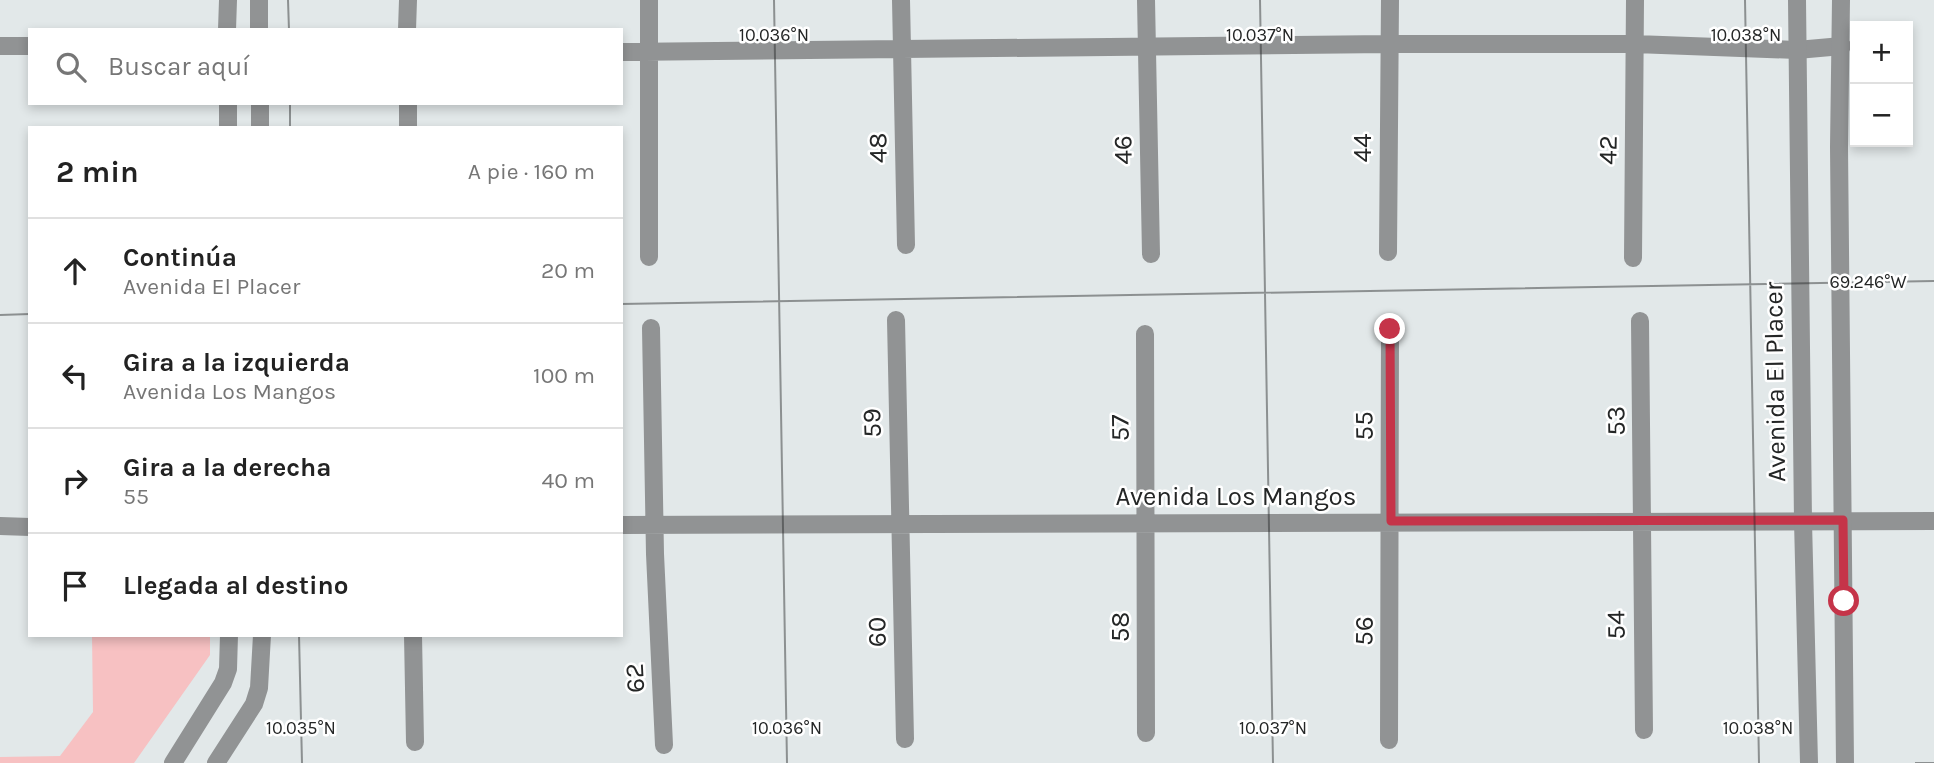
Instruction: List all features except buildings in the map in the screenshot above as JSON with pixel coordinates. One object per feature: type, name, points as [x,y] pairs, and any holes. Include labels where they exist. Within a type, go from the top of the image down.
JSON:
[{"type":"street","points":[[227,28],[228,0]]},
{"type":"street","points":[[259,28],[260,0]]},
{"type":"street","points":[[407,28],[408,0]]},
{"type":"street","points":[[649,0],[649,257]]},
{"type":"street","name":"48","points":[[901,0],[905,245]]},
{"type":"street","name":"46","points":[[1146,0],[1151,254]]},
{"type":"street","name":"44","points":[[1388,252],[1388,44],[1391,0]]},
{"type":"street","name":"42","points":[[1633,258],[1635,0]]},
{"type":"street","name":"Avenida El Placer","points":[[1797,0],[1803,521],[1809,763]]},
{"type":"street","points":[[1841,0],[1839,147],[1845,763]]},
{"type":"street","points":[[623,52],[1146,45],[1636,44],[1797,50],[1842,46]]},
{"type":"street","points":[[0,46],[28,46]]},
{"type":"street","points":[[228,105],[228,126]]},
{"type":"street","points":[[260,105],[260,126]]},
{"type":"street","points":[[408,105],[408,126]]},
{"type":"street","name":"59","points":[[896,320],[901,524]]},
{"type":"street","name":"53","points":[[1640,321],[1641,520]]},
{"type":"street","name":"62","points":[[651,328],[664,745]]},
{"type":"street","name":"55","points":[[1390,329],[1391,521]]},
{"type":"street","name":"57","points":[[1145,334],[1146,522]]},
{"type":"street","name":"54","points":[[1641,520],[1644,730]]},
{"type":"street","name":"56","points":[[1389,740],[1391,521]]},
{"type":"street","name":"Avenida Los Mangos","points":[[623,525],[1934,521]]},
{"type":"street","name":"58","points":[[1146,522],[1146,733]]},
{"type":"street","name":"60","points":[[901,524],[905,739]]},
{"type":"street","points":[[0,526],[28,527]]},
{"type":"street","points":[[173,763],[223,683],[228,669],[229,637]]},
{"type":"street","points":[[216,763],[254,704],[259,688],[262,637]]},
{"type":"street","points":[[413,637],[415,741]]},
{"type":"shaded area","points":[[92,637],[210,637],[210,655],[134,763],[0,763],[0,757],[60,756],[93,712]]},
{"type":"route","points":[[1390,329],[1391,521],[1843,520],[1844,601]]}]
